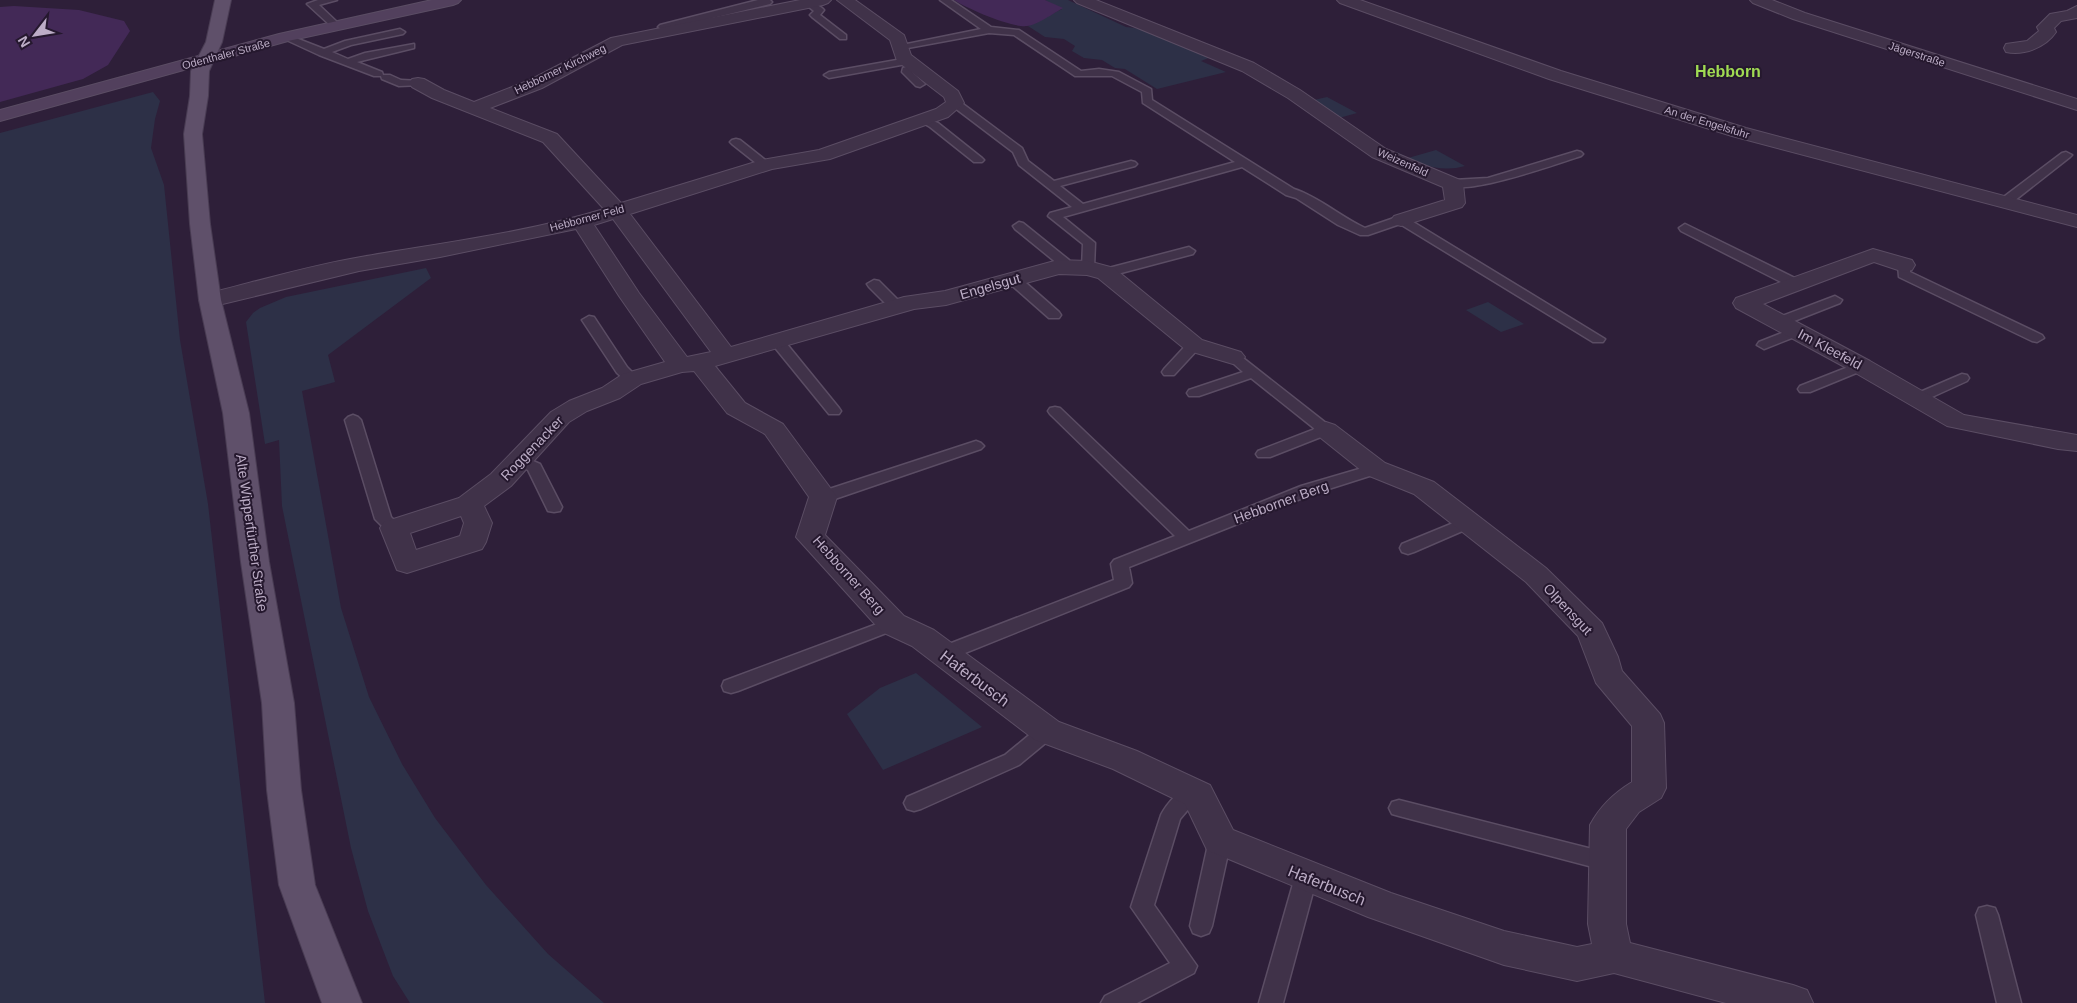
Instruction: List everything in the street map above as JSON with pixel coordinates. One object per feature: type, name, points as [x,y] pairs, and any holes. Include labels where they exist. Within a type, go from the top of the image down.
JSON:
[{"type":"main road","name":"Alte Wipperfürther Straße","points":[[223,0],[214,42],[199,77],[199,96],[193,134],[200,224],[210,300],[236,413],[254,562],[278,703],[284,790],[297,885],[342,1003]]},
{"type":"main road","name":"Odenthaler Straße","points":[[0,116],[207,58],[335,25],[445,1]]},
{"type":"street","points":[[845,0],[898,38],[911,65],[952,95],[954,103]]},
{"type":"street","name":"Weizenfeld","points":[[1082,0],[1248,67],[1294,94],[1379,153],[1453,184]]},
{"type":"street","name":"An der Engelsfuhr","points":[[1345,0],[1615,94],[1739,132],[2077,221]]},
{"type":"street","name":"Jägerstraße","points":[[1758,0],[1800,16],[2077,105]]},
{"type":"street","name":"Hebborner Kirchweg","points":[[475,108],[536,84],[617,41],[816,1]]},
{"type":"street","points":[[2012,48],[2032,45],[2048,32],[2045,27],[2056,17],[2072,15],[2077,11]]},
{"type":"street","points":[[418,83],[438,94],[550,138],[617,211],[726,356],[690,364]]},
{"type":"street","name":"Hebborner Feld","points":[[210,300],[359,264],[440,251],[582,222],[765,165],[823,155],[942,113],[954,103]]},
{"type":"street","points":[[1401,220],[1456,203],[1453,184]]},
{"type":"street","points":[[582,222],[630,296],[690,364],[736,408],[774,429],[823,497]]},
{"type":"street","name":"Im Kleefeld","points":[[1904,265],[1872,255],[1744,303],[1861,366],[1956,421],[2077,443]]},
{"type":"street","name":"Engelsgut","points":[[726,356],[912,302],[946,298],[1058,267],[1097,271]]},
{"type":"street","points":[[1097,271],[1194,344],[1232,357]]},
{"type":"street","name":"Roggenacker","points":[[394,528],[470,504],[501,480],[560,417],[578,406],[611,393],[632,379],[690,364]]},
{"type":"street","name":"Olpensgut","points":[[1326,430],[1376,468],[1424,488],[1536,575],[1591,631],[1608,675],[1648,723],[1648,788],[1626,802],[1608,825],[1607,924],[1614,956]]},
{"type":"street","name":"Hebborner Berg","points":[[823,497],[810,537],[919,639]]},
{"type":"street","points":[[394,528],[407,563],[472,542],[478,523],[470,504]]},
{"type":"street","name":"Haferbusch","points":[[919,639],[1047,731],[1125,760],[1193,792]]},
{"type":"street","points":[[1193,792],[1198,795],[1220,840]]},
{"type":"street","name":"Haferbusch","points":[[1220,840],[1306,877],[1381,906],[1504,948],[1577,964],[1614,956],[1790,1003]]},
{"type":"lane","points":[[332,0],[312,4],[335,25]]},
{"type":"lane","points":[[664,27],[767,2],[763,0]]},
{"type":"lane","points":[[945,0],[989,30]]},
{"type":"lane","points":[[816,1],[819,10],[815,15],[843,37]]},
{"type":"lane","points":[[829,75],[911,65],[989,30],[1016,32],[1078,74],[1092,71],[1122,75],[1147,91],[1147,101],[1290,192],[1300,195],[1342,222],[1364,232],[1401,220],[1598,339]]},
{"type":"lane","points":[[322,53],[348,43],[400,32]]},
{"type":"lane","points":[[285,38],[399,82],[418,83]]},
{"type":"lane","points":[[348,62],[365,56],[411,46]]},
{"type":"lane","points":[[954,103],[1018,150],[1023,163],[1081,208]]},
{"type":"lane","points":[[922,120],[934,125],[978,160]]},
{"type":"lane","points":[[736,142],[765,165]]},
{"type":"lane","points":[[1453,184],[1489,181],[1577,154]]},
{"type":"lane","points":[[2005,202],[2066,155]]},
{"type":"lane","points":[[1189,250],[1097,271],[1088,243],[1054,216],[1244,163]]},
{"type":"lane","points":[[1052,186],[1132,164]]},
{"type":"lane","points":[[1019,226],[1064,263],[1064,267]]},
{"type":"lane","points":[[1686,228],[1796,284]]},
{"type":"lane","points":[[1904,265],[1904,274],[2038,338]]},
{"type":"lane","points":[[1013,279],[1054,316]]},
{"type":"lane","points":[[874,284],[897,307]]},
{"type":"lane","points":[[1764,344],[1788,327],[1835,300]]},
{"type":"lane","points":[[589,320],[622,370],[632,379]]},
{"type":"lane","points":[[777,341],[834,411]]},
{"type":"lane","points":[[1169,372],[1194,344]]},
{"type":"lane","points":[[1232,357],[1326,430]]},
{"type":"lane","points":[[1805,389],[1861,366]]},
{"type":"lane","points":[[1194,393],[1253,373]]},
{"type":"lane","points":[[1916,399],[1962,378]]},
{"type":"lane","points":[[1055,411],[1187,538]]},
{"type":"lane","points":[[354,420],[384,519],[394,528]]},
{"type":"lane","points":[[1264,454],[1326,430]]},
{"type":"lane","points":[[823,497],[976,446]]},
{"type":"lane","points":[[519,460],[534,467],[554,506]]},
{"type":"lane","name":"Hebborner Berg","points":[[919,639],[1123,583],[1120,564],[1307,490],[1376,468]]},
{"type":"lane","points":[[1408,548],[1468,522]]},
{"type":"lane","points":[[731,686],[919,639]]},
{"type":"lane","points":[[914,803],[1012,760],[1047,731]]},
{"type":"lane","points":[[1113,1003],[1186,966],[1142,907],[1171,815],[1193,792]]},
{"type":"lane","points":[[1398,808],[1608,862]]},
{"type":"lane","points":[[1201,926],[1220,840]]},
{"type":"lane","points":[[1271,1003],[1306,877]]},
{"type":"lane","points":[[1988,915],[2009,1003]]},
{"type":"shaded area","points":[[954,0],[1045,0],[1063,8],[1036,23],[1020,26],[990,17]]},
{"type":"shaded area","points":[[1045,0],[1068,0],[1126,27],[1136,28],[1168,39],[1211,57],[1201,61],[1226,72],[1157,89],[1125,69],[1115,68],[1102,60],[1084,58],[1072,51],[1075,46],[1064,39],[1045,37],[1028,26],[1062,9]]},
{"type":"shaded area","points":[[14,6],[79,10],[124,21],[130,31],[108,65],[83,79],[0,102],[0,7]]},
{"type":"shaded area","points":[[153,92],[160,101],[155,119],[151,148],[164,185],[180,340],[208,504],[265,1003],[0,1003],[0,133]]},
{"type":"shaded area","points":[[1327,97],[1357,113],[1339,118],[1314,100]]},
{"type":"shaded area","points":[[1436,150],[1465,166],[1438,168],[1412,161],[1395,153],[1397,152],[1408,158]]},
{"type":"shaded area","points":[[426,268],[431,278],[328,355],[335,382],[302,391],[341,608],[369,697],[402,764],[435,818],[486,885],[548,954],[604,1003],[410,1003],[393,976],[368,911],[351,848],[282,506],[279,440],[265,444],[246,322],[260,308],[286,297]]},
{"type":"shaded area","points":[[1488,302],[1524,324],[1501,332],[1466,310]]},
{"type":"shaded area","points":[[916,673],[982,727],[883,770],[847,714],[880,688]]},
{"type":"district","name":"Hebborn","points":[[1728,71]]}]
